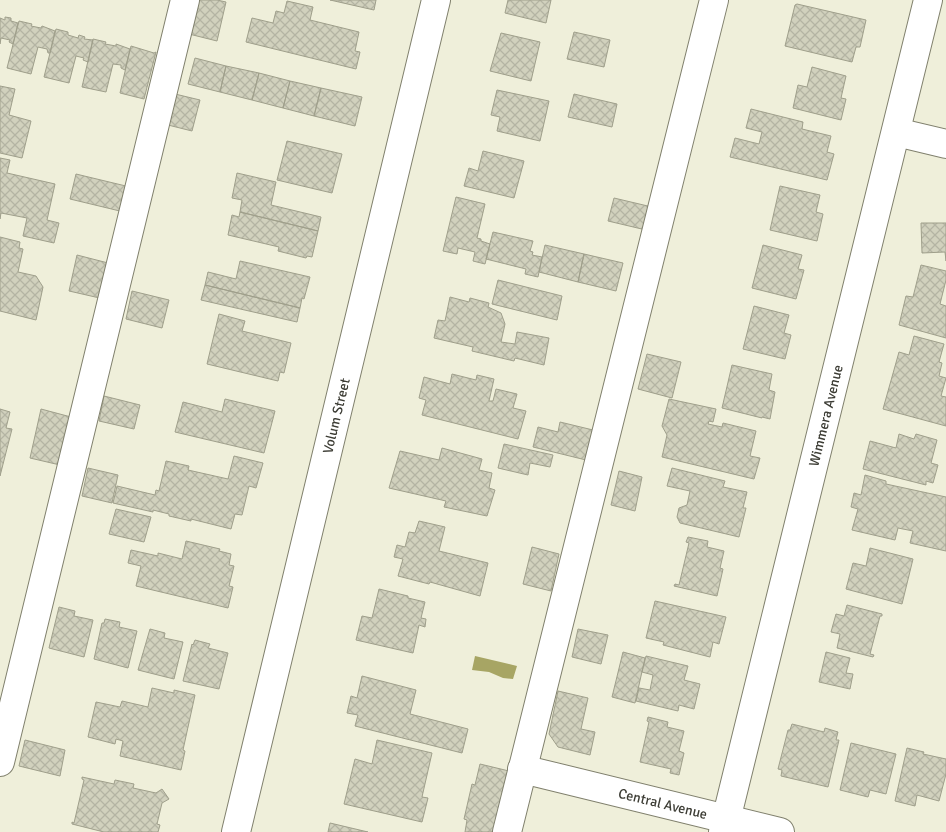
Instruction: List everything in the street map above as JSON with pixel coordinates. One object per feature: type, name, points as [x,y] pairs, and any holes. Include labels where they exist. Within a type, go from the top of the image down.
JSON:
[{"type":"street","points":[[0,762],[185,0]]},
{"type":"street","name":"Volum Street","points":[[236,832],[436,0]]},
{"type":"street","points":[[506,832],[534,772],[714,0]]},
{"type":"street","name":"Wimmera Avenue","points":[[725,825],[928,0]]},
{"type":"street","points":[[896,132],[946,144]]},
{"type":"street","name":"Central Avenue","points":[[534,772],[725,825],[780,832]]},
{"type":"shaded area","points":[[475,656],[517,666],[513,679],[503,678],[489,672],[472,670]]},
{"type":"building","points":[[197,0],[226,2],[217,41],[189,34]]},
{"type":"building","points":[[330,0],[376,0],[374,10]]},
{"type":"building","points":[[508,0],[551,0],[546,23],[505,13]]},
{"type":"building","points":[[287,1],[313,7],[310,20],[359,32],[355,51],[360,52],[356,69],[246,42],[252,18],[273,23],[276,11],[284,13]]},
{"type":"building","points":[[795,5],[866,20],[860,47],[856,47],[852,62],[785,46]]},
{"type":"building","points":[[5,17],[11,18],[11,21],[18,23],[13,44],[9,42],[10,40],[1,38],[0,44],[0,18],[5,20]]},
{"type":"building","points":[[19,21],[32,24],[31,26],[41,28],[42,26],[55,31],[50,53],[48,53],[47,49],[38,47],[31,74],[7,68]]},
{"type":"building","points":[[56,29],[68,32],[68,35],[78,38],[79,35],[85,37],[84,39],[93,40],[88,62],[83,60],[84,58],[76,56],[69,83],[44,77]]},
{"type":"building","points":[[574,32],[610,40],[604,67],[567,59]]},
{"type":"building","points":[[501,33],[540,42],[531,81],[490,71]]},
{"type":"building","points":[[93,39],[106,42],[105,44],[116,46],[116,44],[130,49],[125,70],[121,68],[121,65],[113,64],[106,92],[82,87]]},
{"type":"building","points":[[131,46],[156,52],[144,99],[120,93]]},
{"type":"building","points":[[195,58],[226,66],[220,92],[188,84]]},
{"type":"building","points":[[226,66],[259,73],[252,100],[220,92]]},
{"type":"building","points":[[812,67],[846,76],[841,98],[846,99],[841,120],[793,108],[798,85],[807,87]]},
{"type":"building","points":[[259,73],[290,81],[283,108],[252,100]]},
{"type":"building","points":[[290,81],[321,88],[314,116],[283,108]]},
{"type":"building","points":[[0,86],[15,89],[9,115],[31,121],[22,158],[0,153]]},
{"type":"building","points":[[321,88],[362,97],[355,126],[314,116]]},
{"type":"building","points":[[497,90],[549,101],[540,141],[497,131],[500,117],[491,115]]},
{"type":"building","points":[[175,94],[200,100],[192,131],[168,125]]},
{"type":"building","points":[[574,94],[617,104],[612,127],[568,117]]},
{"type":"building","points":[[751,109],[803,122],[802,129],[831,136],[827,152],[834,154],[827,180],[730,157],[735,138],[759,144],[762,132],[746,128]]},
{"type":"building","points":[[287,141],[342,154],[332,193],[277,180]]},
{"type":"building","points":[[483,151],[524,161],[514,198],[464,186],[469,168],[478,171]]},
{"type":"building","points":[[0,158],[10,160],[7,173],[55,184],[47,220],[59,223],[54,243],[23,236],[27,218],[1,213],[0,219]]},
{"type":"building","points":[[237,173],[276,182],[271,205],[321,217],[318,231],[240,212],[242,200],[232,198]]},
{"type":"building","points":[[76,174],[130,187],[124,212],[70,199]]},
{"type":"building","points":[[780,186],[820,195],[816,212],[823,214],[817,241],[770,230]]},
{"type":"building","points":[[456,197],[485,204],[477,238],[490,244],[485,264],[473,261],[475,252],[458,248],[457,254],[443,251]]},
{"type":"building","points":[[614,198],[652,207],[646,230],[608,221]]},
{"type":"building","points":[[240,212],[318,231],[312,257],[307,256],[306,258],[278,251],[279,247],[228,235],[232,215],[239,217]]},
{"type":"building","points":[[921,223],[946,223],[946,261],[945,252],[922,253]]},
{"type":"building","points":[[493,232],[533,241],[530,251],[533,252],[532,255],[542,257],[538,277],[525,274],[526,269],[486,259]]},
{"type":"building","points":[[0,237],[20,242],[19,248],[23,249],[18,272],[36,276],[43,287],[36,320],[0,311]]},
{"type":"building","points":[[545,245],[584,254],[578,282],[539,272]]},
{"type":"building","points":[[763,245],[802,255],[798,269],[804,270],[796,299],[752,288]]},
{"type":"building","points":[[584,254],[623,263],[616,291],[578,282]]},
{"type":"building","points":[[77,255],[112,264],[104,299],[69,291]]},
{"type":"building","points":[[240,261],[310,277],[300,308],[205,285],[208,272],[236,279]]},
{"type":"building","points":[[921,265],[946,271],[946,280],[940,304],[946,306],[946,338],[899,325],[906,296],[913,297]]},
{"type":"building","points":[[498,280],[562,296],[557,320],[492,304]]},
{"type":"building","points":[[205,285],[300,308],[297,322],[201,300]]},
{"type":"building","points":[[132,291],[169,300],[162,328],[126,319]]},
{"type":"building","points":[[450,297],[469,302],[470,298],[489,303],[488,307],[501,313],[505,324],[501,342],[515,344],[517,332],[549,338],[544,365],[515,358],[514,361],[472,351],[473,347],[434,338],[438,320],[445,321]]},
{"type":"building","points":[[754,306],[789,315],[784,333],[791,335],[785,359],[743,349]]},
{"type":"building","points":[[219,314],[245,321],[242,331],[291,343],[284,373],[280,372],[278,381],[207,364]]},
{"type":"building","points":[[914,336],[944,344],[939,362],[942,363],[939,376],[946,378],[941,396],[946,397],[946,426],[883,409],[899,352],[909,355]]},
{"type":"building","points":[[647,354],[681,362],[672,398],[638,389]]},
{"type":"building","points":[[732,365],[772,374],[769,390],[775,392],[770,419],[722,408]]},
{"type":"building","points":[[452,374],[476,380],[477,375],[494,379],[489,401],[493,401],[496,389],[517,394],[513,408],[526,411],[518,439],[422,415],[426,400],[419,398],[424,377],[450,384]]},
{"type":"building","points":[[104,396],[140,405],[134,429],[99,421]]},
{"type":"building","points":[[225,399],[275,411],[264,453],[175,432],[183,402],[222,412]]},
{"type":"building","points":[[669,399],[716,409],[713,422],[709,421],[708,424],[722,427],[723,423],[756,431],[750,456],[760,458],[754,479],[662,457],[667,435],[662,426]]},
{"type":"building","points":[[0,409],[10,412],[6,428],[12,429],[0,476]]},
{"type":"building","points":[[41,409],[71,417],[60,465],[30,458]]},
{"type":"building","points":[[560,422],[593,430],[586,460],[533,447],[538,427],[558,432]]},
{"type":"building","points":[[899,434],[914,439],[916,434],[937,440],[931,463],[938,465],[933,483],[926,481],[926,485],[863,469],[870,441],[896,448]]},
{"type":"building","points":[[504,444],[553,455],[550,467],[530,463],[528,475],[498,468]]},
{"type":"building","points":[[442,448],[482,459],[479,470],[492,473],[489,488],[495,490],[487,516],[444,507],[446,501],[389,488],[400,451],[439,460]]},
{"type":"building","points":[[234,456],[263,463],[256,488],[249,486],[242,515],[235,514],[231,529],[191,519],[191,521],[169,516],[169,514],[153,510],[153,512],[113,503],[117,486],[155,495],[156,490],[159,491],[166,461],[189,466],[188,470],[228,479]]},
{"type":"building","points":[[88,468],[118,475],[112,503],[82,496]]},
{"type":"building","points":[[672,468],[725,481],[723,487],[747,492],[743,508],[746,508],[739,537],[680,523],[677,517],[679,508],[687,505],[690,491],[667,486]]},
{"type":"building","points":[[619,471],[642,477],[635,511],[611,505]]},
{"type":"building","points":[[865,475],[886,481],[886,484],[946,497],[946,551],[910,543],[913,531],[898,528],[895,540],[852,530],[858,509],[851,507],[854,493],[861,495]]},
{"type":"building","points":[[116,509],[151,517],[144,542],[109,534]]},
{"type":"building","points":[[419,521],[445,527],[439,551],[488,563],[480,596],[430,582],[429,584],[398,576],[403,559],[394,557],[397,545],[405,547],[409,532],[415,533]]},
{"type":"building","points":[[688,537],[708,541],[707,547],[724,551],[720,568],[723,569],[717,596],[674,586],[675,584],[679,585],[689,543],[686,542]]},
{"type":"building","points":[[186,541],[220,549],[219,551],[231,554],[229,565],[234,566],[229,586],[233,587],[228,608],[136,586],[141,566],[128,563],[131,550],[158,556],[158,553],[182,559]]},
{"type":"building","points":[[532,547],[559,554],[551,591],[523,584]]},
{"type":"building","points":[[870,548],[913,559],[902,604],[846,589],[853,563],[866,566]]},
{"type":"building","points":[[379,589],[425,602],[421,618],[426,619],[425,627],[419,625],[413,653],[356,640],[362,616],[372,618]]},
{"type":"building","points":[[655,601],[726,617],[719,644],[713,642],[710,657],[663,645],[664,642],[646,638]]},
{"type":"building","points":[[847,605],[882,614],[870,654],[874,655],[873,657],[837,648],[840,634],[831,632],[836,614],[844,616]]},
{"type":"building","points":[[59,607],[75,611],[74,616],[93,620],[84,657],[49,648]]},
{"type":"building","points":[[105,619],[120,622],[119,627],[137,631],[128,668],[94,659],[102,623],[104,623]]},
{"type":"building","points":[[150,629],[165,633],[164,638],[183,642],[174,679],[138,670]]},
{"type":"building","points":[[578,629],[608,635],[601,664],[572,657]]},
{"type":"building","points":[[195,640],[210,644],[208,648],[228,653],[219,689],[183,681],[192,644]]},
{"type":"building","points":[[623,652],[645,658],[635,703],[612,697]]},
{"type":"building","points":[[826,652],[850,658],[846,673],[853,674],[850,689],[819,682]]},
{"type":"building","points":[[646,656],[688,666],[684,680],[700,684],[694,709],[679,705],[678,711],[636,701],[639,688],[650,690],[653,675],[642,672]]},
{"type":"building","points":[[362,676],[416,690],[410,714],[468,729],[462,753],[355,726],[358,715],[347,713],[351,696],[357,698]]},
{"type":"building","points":[[152,688],[174,693],[174,690],[195,695],[183,750],[185,751],[181,770],[120,756],[123,741],[116,739],[115,744],[88,737],[96,702],[120,707],[122,701],[148,707]]},
{"type":"building","points":[[558,691],[588,698],[581,729],[595,732],[590,755],[558,747],[549,734]]},
{"type":"building","points":[[648,717],[668,722],[667,727],[684,731],[679,751],[684,753],[679,775],[670,773],[671,769],[640,762],[649,722],[647,721]]},
{"type":"building","points":[[792,724],[824,732],[825,728],[838,732],[836,740],[839,740],[828,787],[781,776],[782,770],[778,769],[788,730],[790,730]]},
{"type":"building","points":[[25,740],[65,750],[60,776],[19,766]]},
{"type":"building","points":[[377,740],[432,753],[422,797],[428,798],[422,822],[344,804],[355,759],[372,764]]},
{"type":"building","points":[[851,743],[896,754],[886,794],[870,790],[868,797],[840,790]]},
{"type":"building","points":[[907,748],[946,759],[946,774],[939,801],[917,795],[915,806],[895,801]]},
{"type":"building","points":[[480,764],[509,771],[494,832],[465,832],[467,820],[464,819],[472,784],[475,785]]},
{"type":"building","points":[[82,777],[114,784],[115,780],[134,784],[133,788],[156,793],[162,789],[169,799],[162,803],[157,824],[160,825],[158,832],[104,832],[72,824],[72,822],[74,823],[84,780]]},
{"type":"building","points":[[330,823],[368,832],[328,832]]}]
